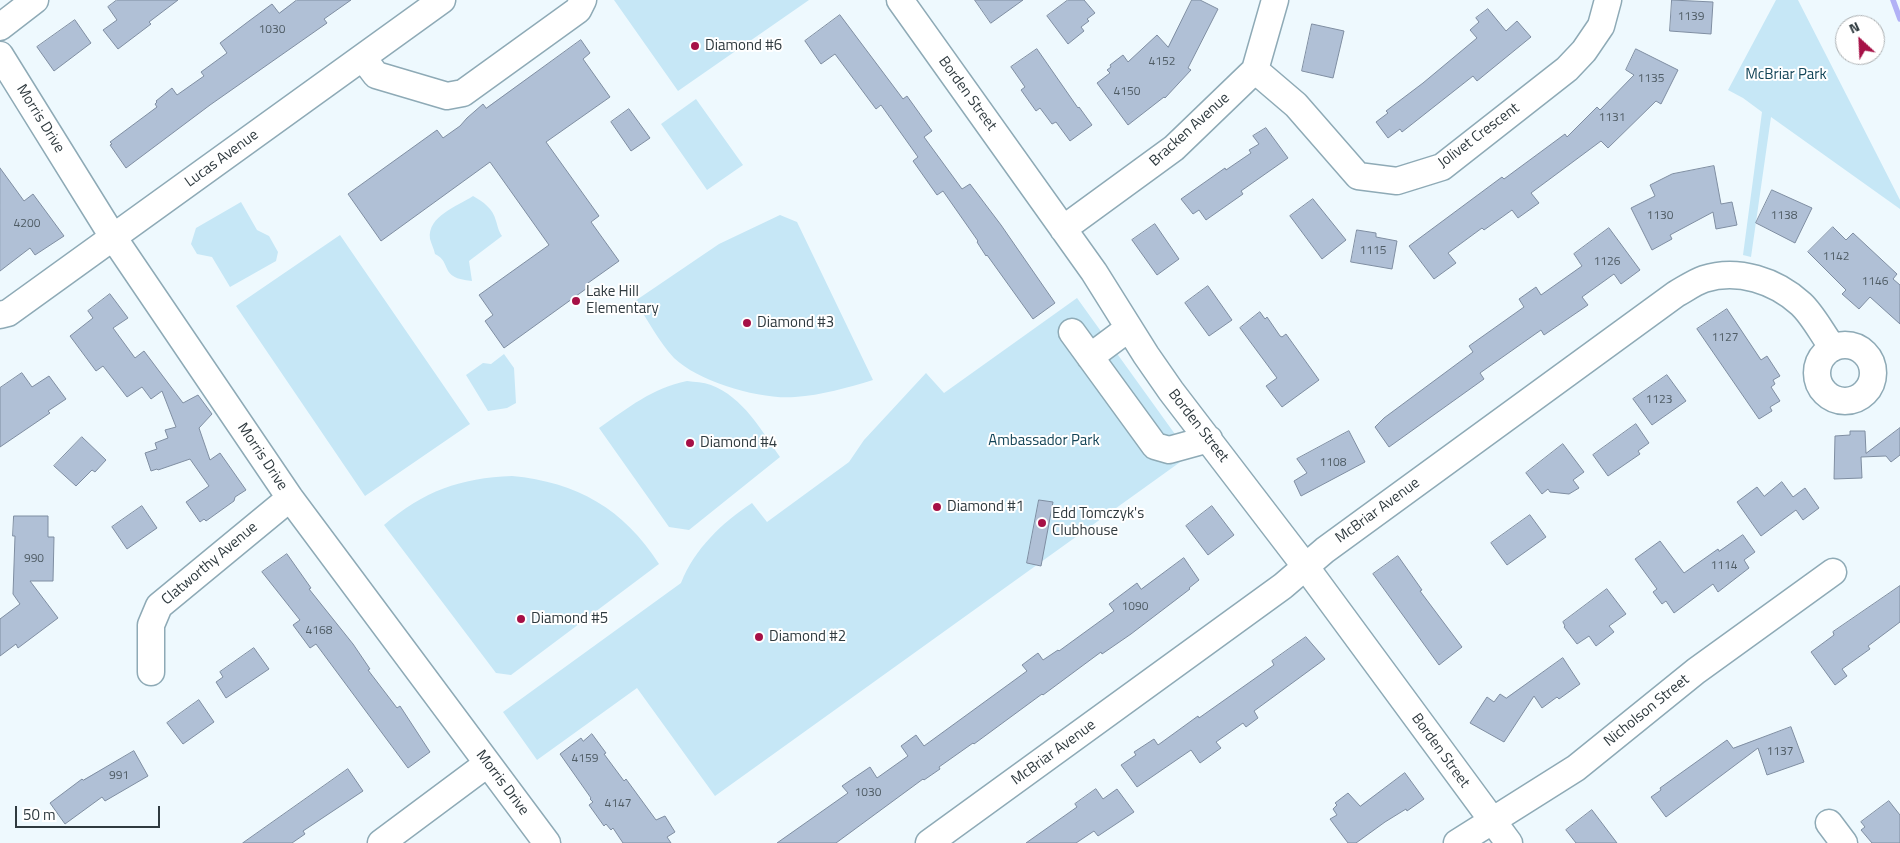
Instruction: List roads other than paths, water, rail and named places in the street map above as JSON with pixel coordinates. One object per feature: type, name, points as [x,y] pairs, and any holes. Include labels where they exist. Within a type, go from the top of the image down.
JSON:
[{"type":"street","points":[[0,27],[35,0]]},
{"type":"street","name":"Lucas Avenue","points":[[0,315],[8,313],[442,0]]},
{"type":"street","points":[[363,58],[376,75],[447,96],[463,93],[578,10],[583,0]]},
{"type":"street","name":"Borden Street","points":[[900,0],[1094,272],[1170,391],[1209,439],[1305,566],[1509,843]]},
{"type":"street","points":[[1255,70],[1275,0]]},
{"type":"street","name":"Jolivet Crescent","points":[[1255,70],[1296,105],[1358,176],[1397,181],[1442,167],[1567,69],[1584,51],[1601,26],[1608,0]]},
{"type":"street","name":"Morris Drive","points":[[0,55],[113,237],[290,498],[547,843]]},
{"type":"street","name":"Bracken Avenue","points":[[1063,229],[1174,148],[1255,70]]},
{"type":"street","name":"McBriar Avenue","points":[[929,843],[1283,586],[1305,566],[1676,294],[1704,279],[1726,275],[1748,277],[1777,286],[1802,305],[1833,348]]},
{"type":"street","points":[[1090,357],[1129,328]]},
{"type":"street","points":[[1072,332],[1155,446],[1169,450],[1209,439]]},
{"type":"street","name":"Clatworthy Avenue","points":[[151,672],[151,625],[159,606],[290,498]]},
{"type":"street","name":"Nicholson Street","points":[[1456,843],[1576,768],[1696,671],[1833,572]]},
{"type":"street","points":[[382,843],[487,764]]},
{"type":"waterway","points":[[1893,0],[1900,19]]},
{"type":"place","name":"Diamond #6","points":[[695,46]]},
{"type":"place","name":"Lake Hill Elementary","points":[[576,301]]},
{"type":"place","name":"Diamond #3","points":[[747,323]]},
{"type":"place","name":"Diamond #4","points":[[690,443]]},
{"type":"place","name":"Diamond #1","points":[[937,507]]},
{"type":"place","name":"Edd Tomczyk's Clubhouse","points":[[1042,523]]},
{"type":"place","name":"Diamond #5","points":[[521,619]]},
{"type":"place","name":"Diamond #2","points":[[759,637]]},
{"type":"park label","name":"McBriar Park","points":[[1786,75]]},
{"type":"park label","name":"Ambassador Park","points":[[1044,441]]}]
